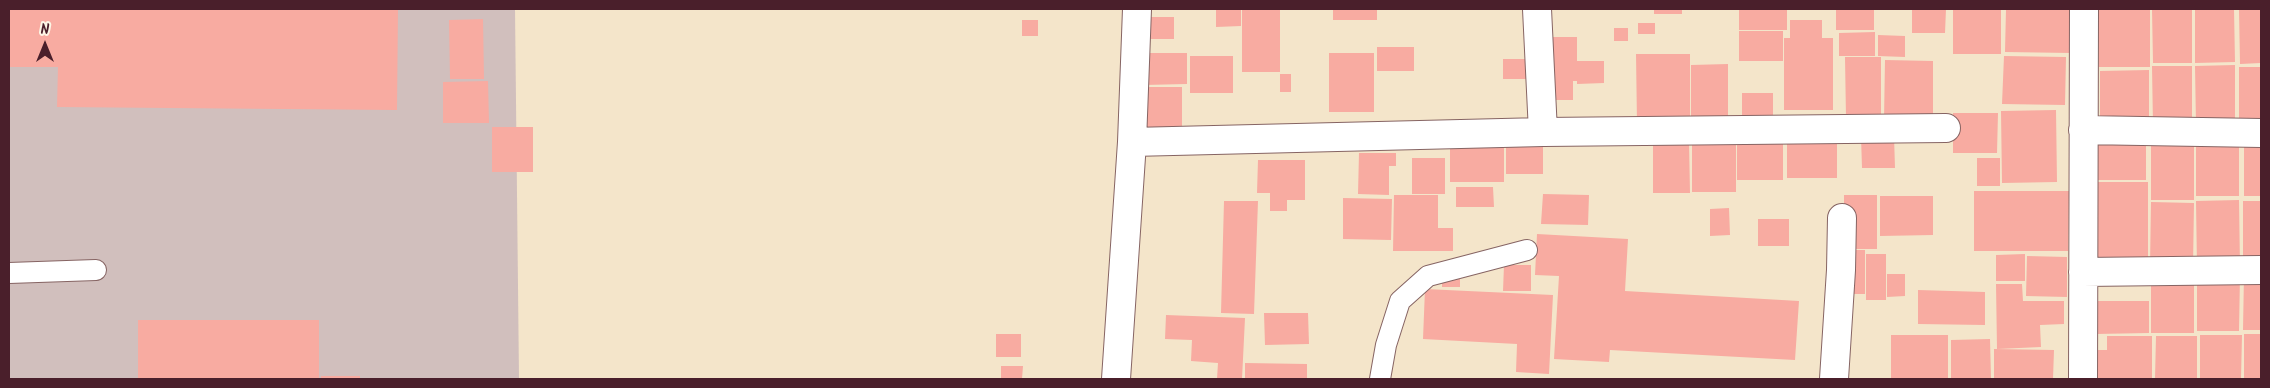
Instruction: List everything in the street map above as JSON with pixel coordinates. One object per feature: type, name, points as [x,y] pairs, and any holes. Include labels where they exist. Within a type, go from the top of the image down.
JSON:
[{"type":"street","points":[[1116,379],[1132,142],[1137,9]]},
{"type":"street","points":[[1537,9],[1542,132]]},
{"type":"street","points":[[2082,379],[2084,9]]},
{"type":"street","points":[[1132,142],[1542,132],[1946,128]]},
{"type":"street","points":[[2083,130],[2261,133]]},
{"type":"street","points":[[1834,379],[1841,270],[1842,218]]},
{"type":"street","points":[[2082,272],[2261,270]]},
{"type":"lane","points":[[1380,379],[1386,345],[1400,301],[1428,276],[1527,250]]},
{"type":"lane","points":[[9,272],[96,270]]},
{"type":"shaded area","points":[[9,9],[515,9],[519,379],[9,379]]},
{"type":"building","points":[[9,9],[398,9],[397,110],[57,107],[58,67],[9,67]]},
{"type":"building","points":[[1216,9],[1241,9],[1241,26],[1216,27]]},
{"type":"building","points":[[1333,9],[1377,9],[1377,20],[1333,20]]},
{"type":"building","points":[[1654,9],[1682,9],[1682,14],[1654,14]]},
{"type":"building","points":[[1739,9],[1787,9],[1787,30],[1739,30]]},
{"type":"building","points":[[1836,9],[1874,9],[1874,30],[1836,30]]},
{"type":"building","points":[[1912,9],[1946,9],[1945,33],[1912,33]]},
{"type":"building","points":[[1953,9],[2001,9],[2001,54],[1953,54]]},
{"type":"building","points":[[2006,9],[2071,9],[2071,53],[2005,52]]},
{"type":"building","points":[[2098,9],[2150,9],[2150,67],[2099,67]]},
{"type":"building","points":[[2152,9],[2192,9],[2192,63],[2153,63]]},
{"type":"building","points":[[2195,9],[2234,9],[2235,62],[2195,63]]},
{"type":"building","points":[[2239,9],[2261,9],[2261,63],[2240,64]]},
{"type":"building","points":[[1242,10],[1280,10],[1280,72],[1242,72]]},
{"type":"building","points":[[1146,17],[1174,17],[1174,39],[1146,39]]},
{"type":"building","points":[[483,19],[484,79],[450,79],[449,20]]},
{"type":"building","points":[[1022,20],[1038,20],[1038,36],[1022,36]]},
{"type":"building","points":[[1790,20],[1822,20],[1822,38],[1833,38],[1833,110],[1784,110],[1784,38],[1790,38]]},
{"type":"building","points":[[1638,23],[1655,23],[1655,34],[1638,34]]},
{"type":"building","points":[[1614,28],[1628,28],[1628,41],[1614,41]]},
{"type":"building","points":[[1739,31],[1783,31],[1783,61],[1739,61]]},
{"type":"building","points":[[1875,32],[1875,56],[1839,56],[1839,33]]},
{"type":"building","points":[[1878,35],[1905,36],[1905,57],[1878,56]]},
{"type":"building","points":[[1545,37],[1577,37],[1577,61],[1604,61],[1604,83],[1577,84],[1577,81],[1573,81],[1573,100],[1552,100]]},
{"type":"building","points":[[1377,47],[1414,47],[1414,71],[1377,71]]},
{"type":"building","points":[[1144,53],[1187,53],[1187,84],[1144,85]]},
{"type":"building","points":[[1329,53],[1374,53],[1374,112],[1329,112]]},
{"type":"building","points":[[1636,54],[1690,54],[1690,124],[1637,124]]},
{"type":"building","points":[[1190,56],[1233,56],[1233,93],[1190,93]]},
{"type":"building","points":[[2004,56],[2066,57],[2065,105],[2002,104]]},
{"type":"building","points":[[1845,57],[1881,57],[1881,117],[1846,118]]},
{"type":"building","points":[[1503,59],[1529,59],[1529,79],[1503,79]]},
{"type":"building","points":[[1885,60],[1933,61],[1933,120],[1884,120]]},
{"type":"building","points":[[1728,64],[1728,121],[1691,121],[1691,65]]},
{"type":"building","points":[[2235,65],[2235,125],[2196,125],[2195,66]]},
{"type":"building","points":[[2152,66],[2192,66],[2192,125],[2153,126]]},
{"type":"building","points":[[2239,67],[2261,67],[2261,127],[2239,127]]},
{"type":"building","points":[[2149,70],[2149,127],[2100,127],[2100,71]]},
{"type":"building","points":[[1280,74],[1291,74],[1291,92],[1280,92]]},
{"type":"building","points":[[488,81],[489,123],[443,123],[443,82]]},
{"type":"building","points":[[1146,87],[1182,87],[1182,127],[1146,127]]},
{"type":"building","points":[[1742,93],[1773,93],[1773,124],[1742,124]]},
{"type":"building","points":[[2056,110],[2057,182],[2002,183],[2001,111]]},
{"type":"building","points":[[1953,113],[1998,113],[1997,153],[1953,153]]},
{"type":"building","points":[[492,127],[533,127],[533,172],[492,172]]},
{"type":"building","points":[[1737,135],[1783,135],[1783,180],[1737,180]]},
{"type":"building","points":[[2096,135],[2146,135],[2146,180],[2096,180]]},
{"type":"building","points":[[1861,136],[1894,136],[1895,168],[1862,168]]},
{"type":"building","points":[[1787,137],[1837,137],[1837,178],[1787,178]]},
{"type":"building","points":[[2151,137],[2194,137],[2194,200],[2151,200]]},
{"type":"building","points":[[1450,138],[1504,138],[1504,182],[1450,182]]},
{"type":"building","points":[[1506,139],[1543,139],[1543,174],[1506,174]]},
{"type":"building","points":[[2244,139],[2261,139],[2261,196],[2244,196]]},
{"type":"building","points":[[2196,140],[2239,140],[2239,196],[2196,196]]},
{"type":"building","points":[[1653,141],[1689,141],[1690,193],[1653,193]]},
{"type":"building","points":[[1692,141],[1736,141],[1736,192],[1692,192]]},
{"type":"building","points":[[1359,153],[1396,153],[1396,166],[1389,166],[1389,195],[1358,194]]},
{"type":"building","points":[[1412,158],[1445,158],[1445,194],[1412,194]]},
{"type":"building","points":[[1977,158],[2000,158],[2000,186],[1977,186]]},
{"type":"building","points":[[1258,160],[1305,160],[1305,200],[1287,200],[1287,211],[1270,211],[1270,193],[1257,193]]},
{"type":"building","points":[[2095,182],[2148,182],[2148,267],[2096,267]]},
{"type":"building","points":[[1456,187],[1493,187],[1494,207],[1456,207]]},
{"type":"building","points":[[1974,191],[2069,191],[2068,251],[1974,251]]},
{"type":"building","points":[[1543,194],[1589,195],[1588,225],[1541,224]]},
{"type":"building","points":[[1394,195],[1438,195],[1438,228],[1453,228],[1453,251],[1393,251]]},
{"type":"building","points":[[1844,195],[1877,195],[1877,249],[1844,249]]},
{"type":"building","points":[[1880,196],[1933,196],[1933,235],[1880,236]]},
{"type":"building","points":[[1343,198],[1392,199],[1391,240],[1343,239]]},
{"type":"building","points":[[2239,200],[2240,267],[2197,267],[2196,201]]},
{"type":"building","points":[[1224,201],[1258,201],[1254,314],[1221,313]]},
{"type":"building","points":[[2243,201],[2261,201],[2261,257],[2243,257]]},
{"type":"building","points":[[2151,202],[2194,203],[2193,267],[2150,267]]},
{"type":"building","points":[[1729,208],[1730,235],[1710,236],[1710,209]]},
{"type":"building","points":[[1758,219],[1789,219],[1789,246],[1758,246]]},
{"type":"building","points":[[1537,234],[1628,239],[1625,291],[1799,301],[1795,360],[1610,350],[1609,362],[1554,359],[1559,276],[1535,275]]},
{"type":"building","points":[[1842,250],[1865,250],[1865,294],[1842,294]]},
{"type":"building","points":[[1866,254],[1886,254],[1886,300],[1866,300]]},
{"type":"building","points":[[2025,254],[2025,281],[1996,281],[1996,255]]},
{"type":"building","points":[[2027,256],[2067,257],[2067,297],[2026,296]]},
{"type":"building","points":[[1504,265],[1531,265],[1531,291],[1503,291]]},
{"type":"building","points":[[1442,274],[1460,274],[1460,287],[1442,287]]},
{"type":"building","points":[[1887,274],[1905,274],[1905,296],[1887,297]]},
{"type":"building","points":[[2244,274],[2261,274],[2261,330],[2243,330]]},
{"type":"building","points":[[2197,275],[2240,275],[2239,331],[2197,331]]},
{"type":"building","points":[[2151,276],[2194,276],[2194,333],[2151,333]]},
{"type":"building","points":[[1996,284],[2022,284],[2023,301],[2064,301],[2064,324],[2040,325],[2041,347],[1997,349]]},
{"type":"building","points":[[1425,289],[1553,295],[1549,374],[1516,372],[1517,344],[1423,339]]},
{"type":"building","points":[[1918,290],[1985,292],[1985,325],[1918,324]]},
{"type":"building","points":[[2096,301],[2149,301],[2149,333],[2096,334]]},
{"type":"building","points":[[1264,313],[1308,313],[1309,344],[1265,345]]},
{"type":"building","points":[[1166,315],[1245,318],[1242,379],[1217,379],[1218,363],[1191,361],[1192,340],[1165,339]]},
{"type":"building","points":[[138,320],[319,320],[319,379],[138,379]]},
{"type":"building","points":[[996,334],[1021,334],[1021,357],[996,357]]},
{"type":"building","points":[[2244,334],[2261,334],[2261,379],[2244,379]]},
{"type":"building","points":[[1891,335],[1948,335],[1948,379],[1891,379]]},
{"type":"building","points":[[2200,335],[2242,335],[2241,379],[2200,379]]},
{"type":"building","points":[[2107,336],[2152,336],[2152,379],[2095,379],[2095,350],[2107,350]]},
{"type":"building","points":[[2156,336],[2197,336],[2197,379],[2155,379]]},
{"type":"building","points":[[1990,339],[1991,379],[1951,379],[1951,340]]},
{"type":"building","points":[[1994,349],[2054,350],[2053,379],[1994,379]]},
{"type":"building","points":[[1245,363],[1307,364],[1307,379],[1245,379]]},
{"type":"building","points":[[1001,366],[1023,366],[1022,379],[1001,379]]},
{"type":"building","points":[[321,376],[360,376],[360,379],[321,379]]}]
